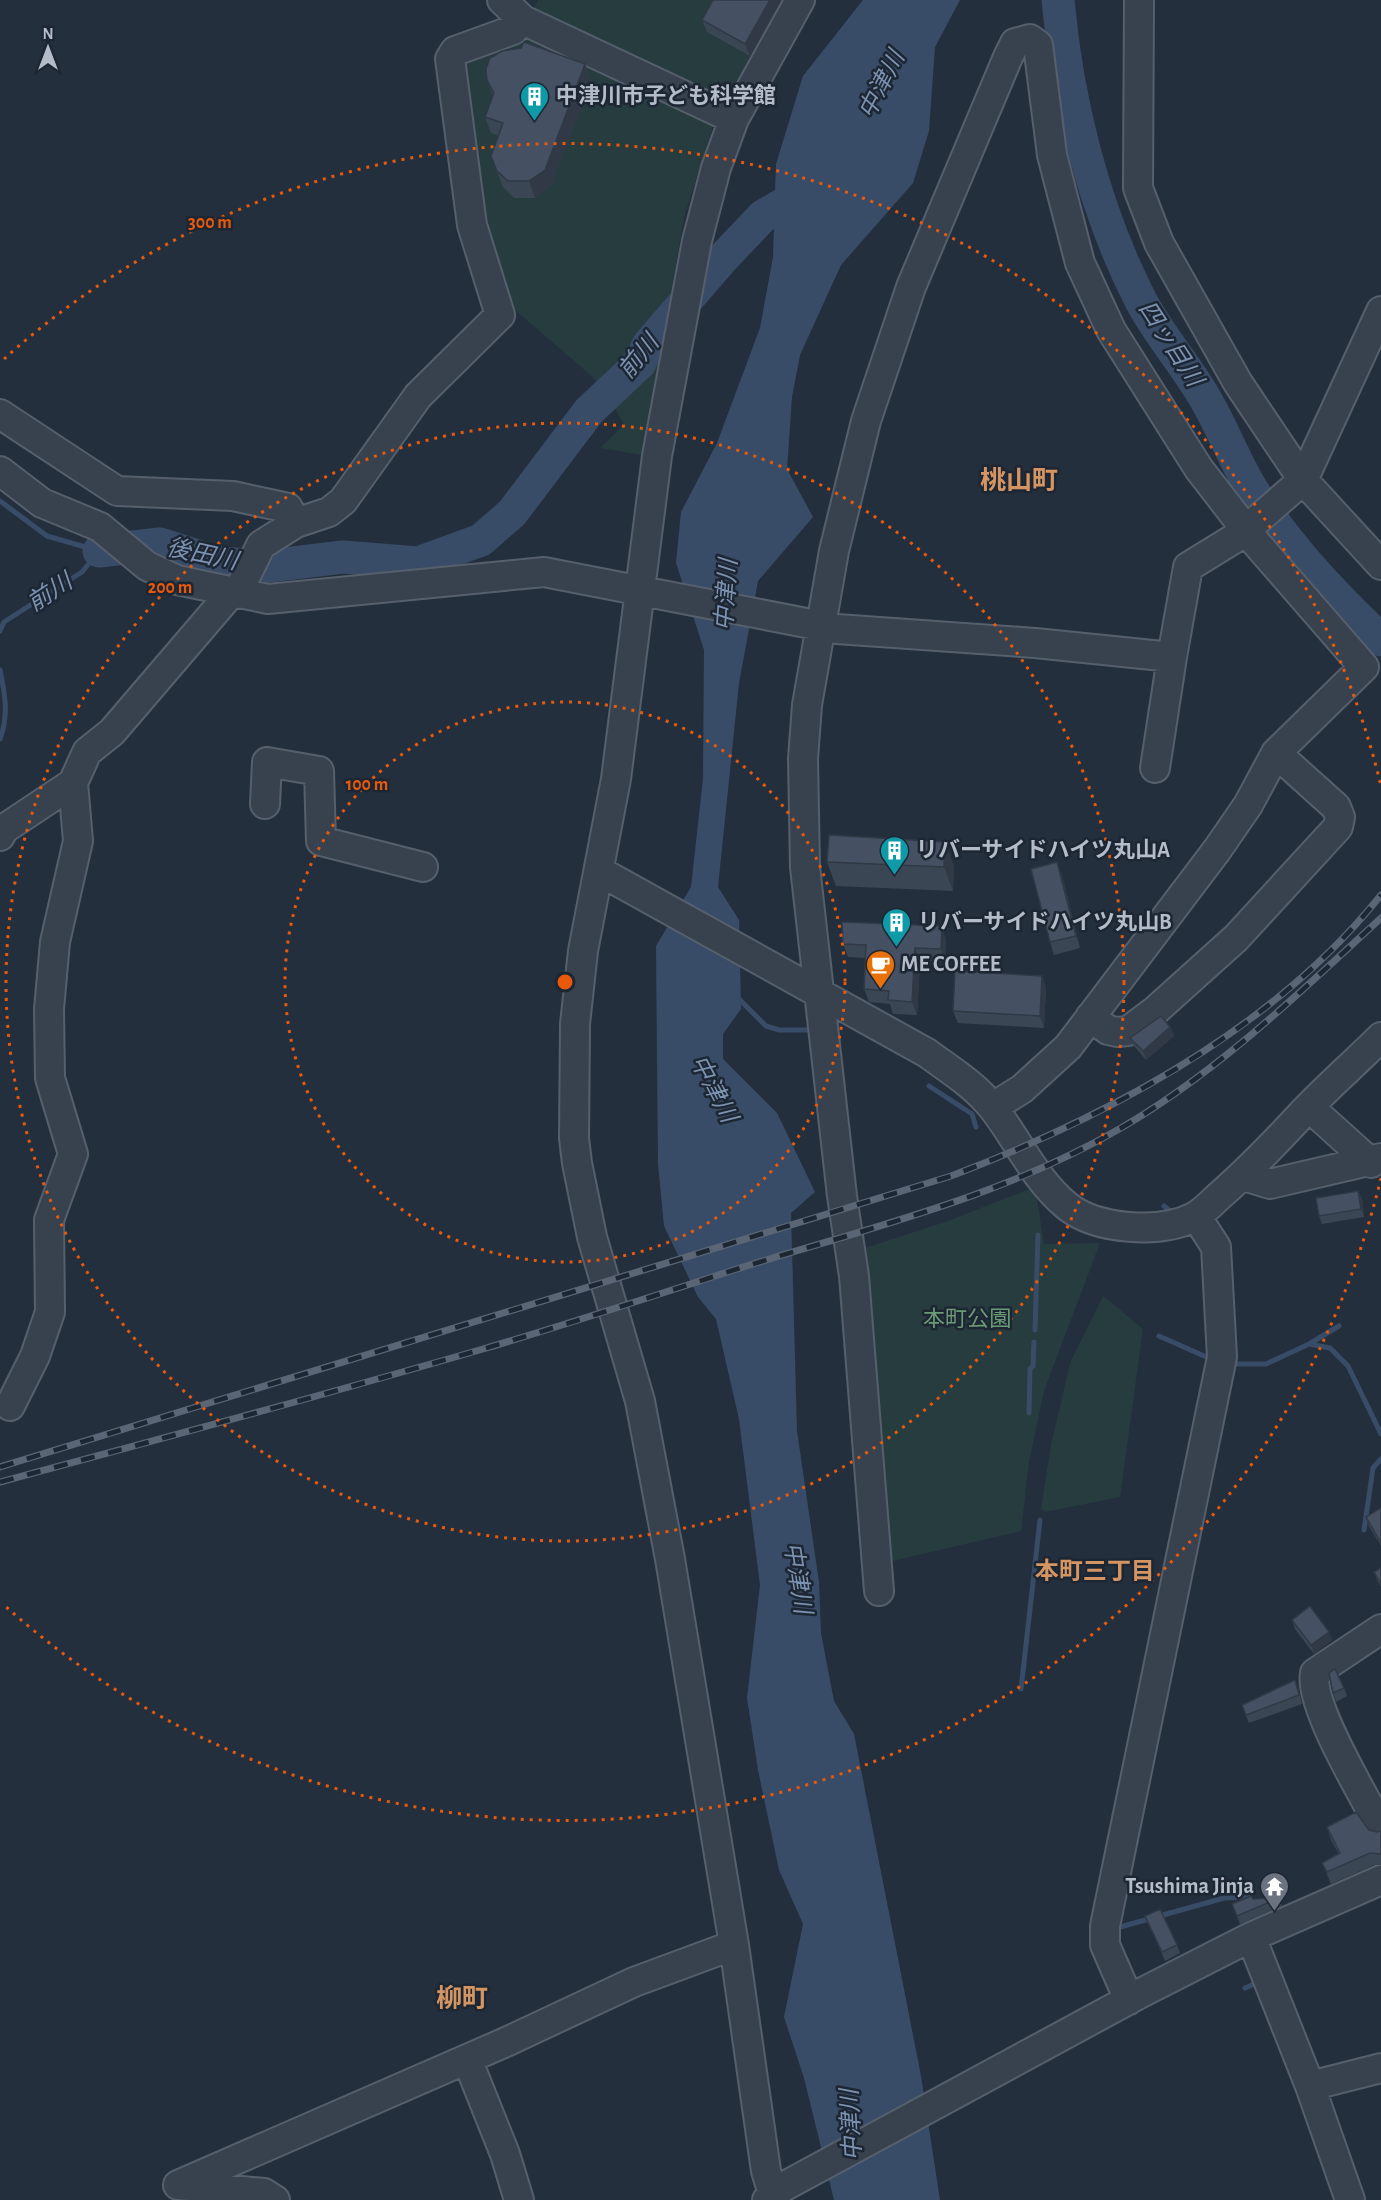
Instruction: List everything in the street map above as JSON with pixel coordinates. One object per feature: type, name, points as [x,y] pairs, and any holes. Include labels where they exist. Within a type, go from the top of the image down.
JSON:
[{"type":"street","points":[[502,0],[523,20],[734,119]]},
{"type":"street","points":[[800,0],[734,119],[716,168],[697,241],[657,456],[649,592],[616,779],[610,876],[583,951],[575,1023],[574,1138],[577,1162],[592,1237],[640,1401],[670,1559],[734,1945],[766,2171],[775,2195],[941,2100],[1129,2000],[1251,1937],[1381,1880]]},
{"type":"street","points":[[1139,0],[1138,188],[1159,243],[1238,383],[1300,484],[1381,565]]},
{"type":"street","points":[[10,1406],[35,1356],[51,1312],[49,1220],[73,1154],[50,1078],[49,1009],[55,942],[78,841],[73,783],[87,752],[112,732],[237,591],[261,545],[296,523],[329,512],[343,501],[418,396],[500,315],[472,225],[450,59],[455,51],[513,30],[523,20]]},
{"type":"street","points":[[879,1591],[854,1276],[809,987],[802,759],[807,705],[815,625],[866,421],[890,347],[911,287],[1008,57],[1016,43],[1030,39],[1038,45],[1053,155],[1080,263],[1111,330],[1199,469],[1251,524],[1364,667],[1276,753],[1248,805],[1217,850],[1068,1047],[1022,1089],[993,1107]]},
{"type":"street","points":[[1155,768],[1188,567],[1251,524],[1300,484],[1381,311]]},
{"type":"street","points":[[0,414],[117,491],[233,496],[288,508],[296,523]]},
{"type":"street","points":[[0,471],[42,503],[100,527],[147,567],[177,580],[268,599],[544,572],[815,625],[879,633],[1172,657]]},
{"type":"street","points":[[1090,1017],[1108,1030],[1128,1031],[1156,1010],[1236,939],[1338,827],[1340,818],[1336,807],[1276,753]]},
{"type":"street","points":[[265,804],[267,762],[319,771],[321,841],[423,867]]},
{"type":"street","points":[[0,836],[4,829],[73,783]]},
{"type":"street","points":[[610,876],[927,1053],[972,1085],[993,1107],[1047,1186],[1069,1207],[1095,1219],[1149,1229],[1179,1224],[1196,1216],[1244,1176],[1308,1107],[1381,1037]]},
{"type":"street","points":[[1308,1107],[1378,1165]]},
{"type":"street","points":[[1244,1176],[1270,1184],[1378,1165]]},
{"type":"street","points":[[1129,2000],[1105,1945],[1104,1926],[1222,1357],[1216,1247],[1196,1216]]},
{"type":"street","points":[[1381,1629],[1315,1673],[1312,1684],[1335,1740],[1381,1828]]},
{"type":"street","points":[[1251,1937],[1310,2086],[1350,2200]]},
{"type":"street","points":[[275,2200],[264,2193],[178,2185],[467,2059],[634,1982],[734,1945]]},
{"type":"street","points":[[467,2059],[505,2154],[519,2200]]},
{"type":"street","points":[[1310,2086],[1381,2068]]},
{"type":"green space","points":[[538,0],[787,0],[713,127],[685,214],[642,455],[600,448],[624,425],[603,386],[506,302],[481,225],[453,57],[520,35]]},
{"type":"green space","name":"本町公園","points":[[1035,1187],[1044,1244],[1100,1243],[1044,1391],[1029,1462],[1021,1531],[884,1563],[865,1248],[945,1222]]},
{"type":"green space","name":"本町公園","points":[[1103,1296],[1143,1329],[1120,1497],[1045,1512],[1041,1509],[1051,1445],[1070,1363]]},
{"type":"water","name":"中津川","points":[[863,0],[960,0],[935,47],[929,131],[913,183],[841,265],[800,355],[792,397],[787,469],[813,517],[758,581],[739,683],[718,887],[739,920],[741,1009],[723,1034],[723,1059],[777,1113],[815,1192],[791,1213],[797,1431],[819,1582],[821,1633],[834,1701],[854,1734],[921,2076],[940,2200],[834,2200],[804,2078],[784,2017],[803,1924],[779,1870],[758,1770],[747,1698],[760,1585],[739,1419],[716,1319],[698,1297],[664,1226],[658,1164],[656,946],[691,887],[703,779],[704,650],[676,563],[681,512],[717,443],[760,328],[773,257],[776,164],[803,76]]},
{"type":"building","points":[[713,0],[770,0],[745,44],[702,20]]},
{"type":"building","name":"中津川市子ども科学館","points":[[524,42],[585,64],[545,170],[529,181],[508,181],[497,171],[491,156],[503,123],[485,117],[494,93],[487,80],[486,69],[490,58],[502,51],[521,48]]},
{"type":"building","points":[[829,835],[945,842],[944,867],[827,862]]},
{"type":"building","points":[[1057,862],[1076,936],[1050,942],[1031,869]]},
{"type":"building","points":[[842,922],[942,926],[941,949],[915,948],[912,1002],[888,1000],[889,991],[864,989],[866,945],[843,944]]},
{"type":"building","points":[[955,971],[1042,976],[1040,1016],[953,1011]]},
{"type":"building","points":[[1161,1016],[1170,1027],[1143,1051],[1130,1038]]},
{"type":"building","points":[[1358,1191],[1361,1209],[1319,1216],[1316,1198]]},
{"type":"building","points":[[1381,1508],[1381,1543],[1366,1517]]},
{"type":"building","points":[[1381,1568],[1381,1584],[1374,1572]]},
{"type":"building","points":[[1310,1606],[1329,1632],[1311,1645],[1292,1620]]},
{"type":"building","points":[[1335,1669],[1344,1688],[1333,1693],[1329,1673]]},
{"type":"building","points":[[1295,1680],[1299,1695],[1246,1715],[1242,1705]]},
{"type":"building","points":[[1356,1812],[1369,1830],[1381,1831],[1381,1854],[1370,1853],[1327,1872],[1322,1863],[1340,1853],[1327,1827]]},
{"type":"building","points":[[1251,1896],[1253,1899],[1279,1898],[1237,1916],[1232,1904]]},
{"type":"building","points":[[1160,1909],[1177,1945],[1162,1952],[1145,1916]]},
{"type":"waterway","name":"四ッ目川","points":[[1058,0],[1068,77],[1085,154],[1109,230],[1141,301],[1206,400],[1247,481],[1275,524],[1326,585],[1381,640]]},
{"type":"waterway","name":"前川","points":[[99,551],[160,544],[219,563],[268,566],[343,557],[418,563],[481,540],[512,513],[589,411],[640,363],[648,345],[723,258],[763,216],[813,187]]},
{"type":"waterway","name":"前川","points":[[0,501],[47,536],[99,551],[82,572],[4,622],[0,631]]},
{"type":"waterway","name":"前川","points":[[0,670],[5,696],[4,722],[0,739]]},
{"type":"waterway","points":[[738,998],[766,1026],[779,1030],[807,1030]]},
{"type":"waterway","points":[[929,1086],[972,1114],[976,1127]]},
{"type":"waterway","points":[[1164,1206],[1174,1214]]},
{"type":"waterway","points":[[1035,1330],[1038,1235]]},
{"type":"waterway","points":[[1230,1364],[1266,1364],[1309,1344],[1339,1326]]},
{"type":"waterway","points":[[1159,1336],[1211,1359]]},
{"type":"waterway","points":[[1029,1413],[1030,1369],[1033,1366],[1034,1342]]},
{"type":"waterway","points":[[1309,1344],[1330,1348],[1348,1366],[1381,1434]]},
{"type":"waterway","points":[[1364,1530],[1373,1468],[1381,1459]]},
{"type":"waterway","points":[[1021,1689],[1040,1520]]},
{"type":"waterway","points":[[1113,1929],[1224,1898],[1248,1897]]},
{"type":"waterway","points":[[1245,1988],[1259,1982]]},
{"type":"railway","points":[[0,1467],[951,1176],[1010,1152],[1070,1126],[1128,1096],[1185,1063],[1240,1027],[1291,987],[1338,943],[1381,895]]},
{"type":"railway","points":[[0,1482],[515,1339],[885,1225],[982,1192],[1029,1173],[1121,1128],[1191,1082],[1257,1030],[1381,918]]},
{"type":"place","name":"中津川市子ども科学館","points":[[535,122]]},
{"type":"place","name":"リバーサイドハイツ丸山A","points":[[895,876]]},
{"type":"place","name":"リバーサイドハイツ丸山B","points":[[897,948]]},
{"type":"place","name":"ME COFFEE","points":[[880,990]]},
{"type":"place","name":"Tsushima Jinja","points":[[1275,1912]]},
{"type":"district","name":"桃山町","points":[[1019,481]]},
{"type":"district","name":"本町三丁目","points":[[1095,1572]]},
{"type":"district","name":"柳町","points":[[462,1999]]},
{"type":"water label","name":"後田川","points":[[202,555]]}]
